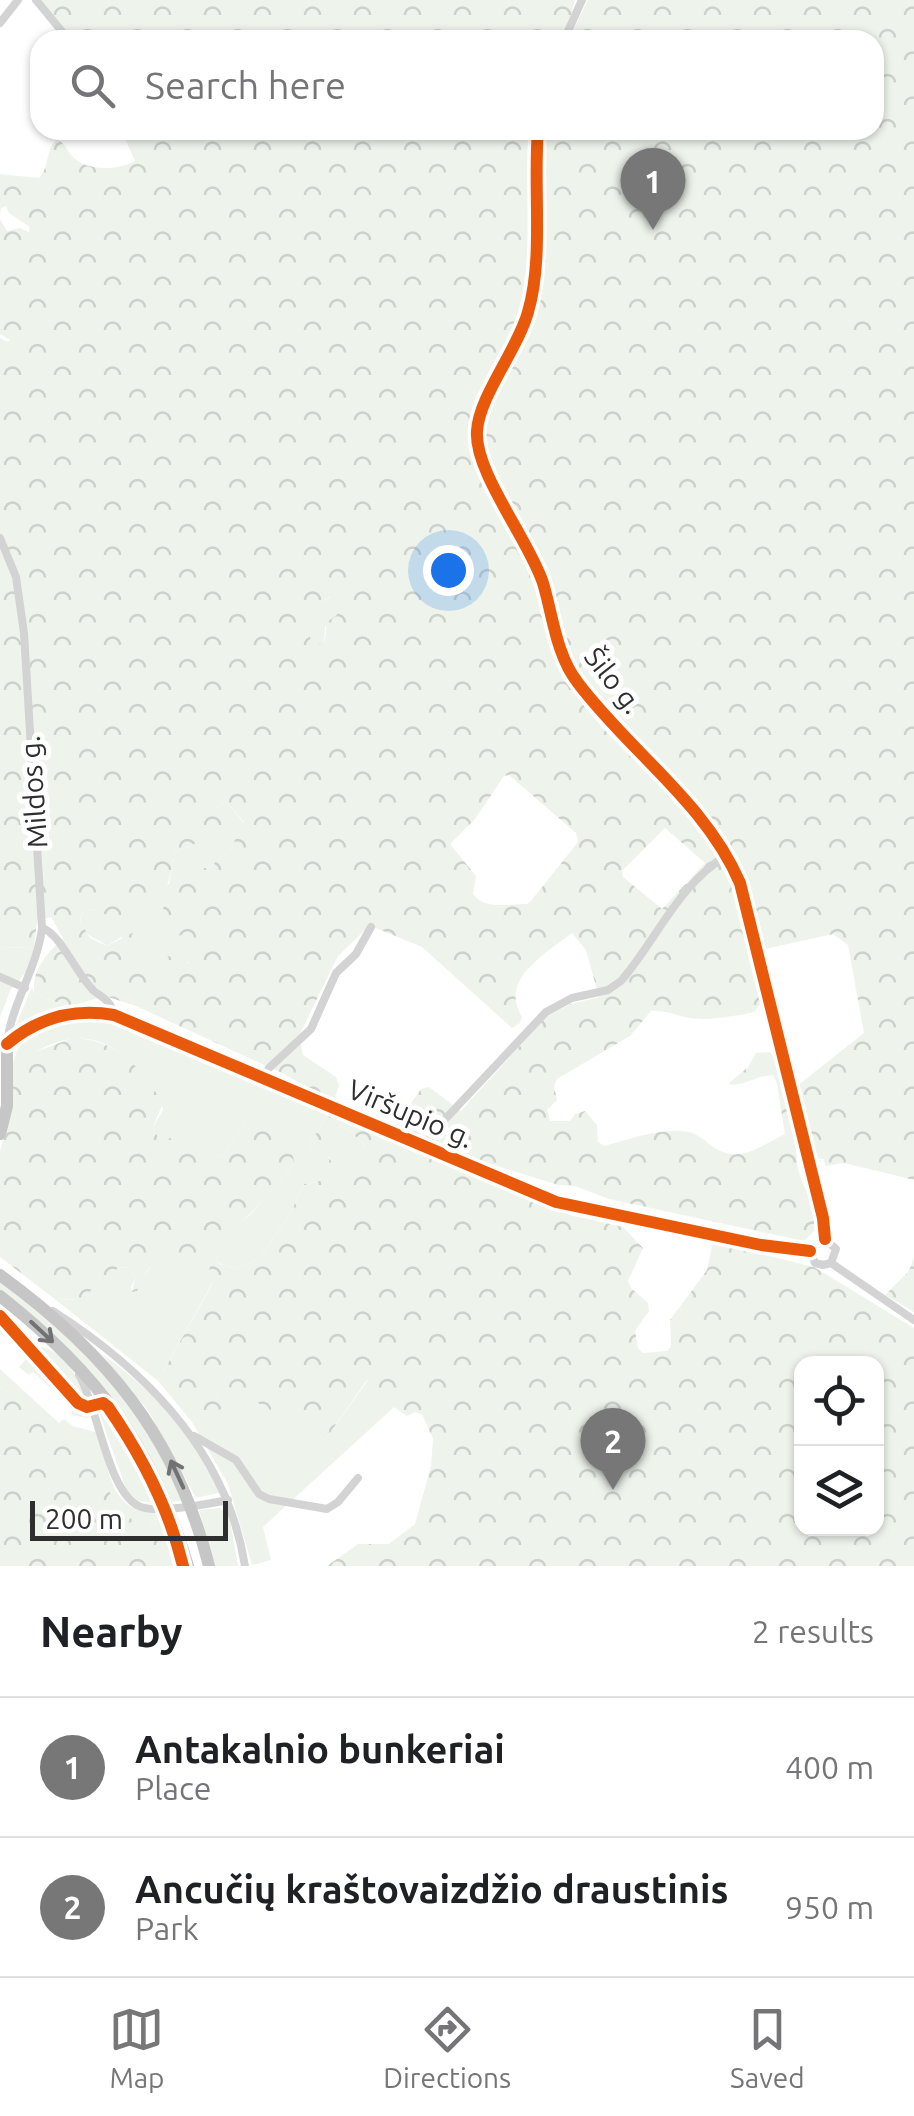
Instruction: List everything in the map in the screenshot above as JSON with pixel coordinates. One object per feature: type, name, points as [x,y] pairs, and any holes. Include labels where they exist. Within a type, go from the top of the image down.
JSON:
[{"type":"main road","points":[[0,1062],[7,1044]]},
{"type":"main road","points":[[0,1134],[7,1106],[7,1044]]},
{"type":"main road","points":[[0,1274],[92,1350],[142,1412],[183,1487],[209,1566]]},
{"type":"main road","points":[[0,1300],[66,1354],[106,1398],[140,1446],[166,1498],[188,1566]]},
{"type":"street","points":[[0,23],[18,0]]},
{"type":"street","points":[[36,0],[61,30]]},
{"type":"street","points":[[568,30],[582,0]]},
{"type":"street","name":"Šilo g.","points":[[538,140],[529,310],[480,415],[477,446],[536,564],[569,671],[701,818],[727,854],[746,901],[825,1239]]},
{"type":"street","name":"Mildos g.","points":[[0,538],[16,577],[24,633],[42,928],[38,954],[8,1030],[7,1044]]},
{"type":"street","points":[[426,1147],[434,1131],[546,1012],[572,998],[608,990],[620,982],[672,907],[699,876],[727,854]]},
{"type":"street","points":[[264,1077],[311,1029],[336,972],[356,954],[371,927]]},
{"type":"street","points":[[42,928],[52,932],[81,976],[109,1002],[114,1015]]},
{"type":"street","points":[[0,977],[25,988]]},
{"type":"street","name":"Viršupio g.","points":[[7,1044],[25,1030],[65,1014],[114,1015],[570,1206],[761,1245],[810,1251],[816,1262],[831,1262],[914,1320]]},
{"type":"street","points":[[810,1251],[815,1242],[825,1239],[836,1249],[831,1262]]},
{"type":"street","points":[[29,1296],[72,1324],[143,1381],[194,1436],[228,1500],[245,1566]]},
{"type":"street","points":[[66,1354],[91,1399],[121,1491],[131,1502],[149,1509],[228,1500]]},
{"type":"street","points":[[194,1436],[236,1460],[259,1494],[318,1510],[338,1502],[358,1478]]},
{"type":"street","points":[[218,1476],[236,1460]]},
{"type":"green space","points":[[36,0],[575,0],[567,30],[61,30]]},
{"type":"green space","points":[[588,0],[914,0],[914,1180],[844,1163],[825,1166],[824,1159],[813,1159],[797,1086],[864,1033],[848,945],[833,934],[765,949],[744,874],[716,823],[584,678],[572,689],[603,728],[692,820],[718,858],[743,917],[764,1000],[754,1012],[722,1018],[697,1019],[651,1011],[630,1036],[557,1079],[557,1100],[547,1110],[550,1121],[570,1121],[575,1114],[585,1111],[597,1125],[598,1142],[604,1146],[653,1133],[683,1131],[731,1154],[748,1152],[785,1134],[777,1084],[773,1075],[728,1084],[748,1067],[756,1053],[770,1052],[780,1064],[797,1165],[814,1210],[815,1230],[804,1241],[558,1185],[437,1147],[393,1128],[421,1089],[429,1087],[461,1111],[547,1016],[571,1004],[599,997],[586,950],[572,933],[539,958],[521,979],[516,1003],[522,1017],[512,1028],[422,947],[367,928],[338,956],[299,1036],[303,1055],[336,1077],[339,1086],[333,1102],[284,1074],[136,1006],[105,996],[68,1007],[34,993],[38,969],[63,938],[51,917],[37,921],[34,947],[0,948],[0,338],[10,340],[0,334],[0,219],[7,231],[20,228],[29,232],[30,227],[9,213],[6,206],[1,208],[0,217],[0,174],[39,178],[56,140],[87,165],[112,168],[135,161],[126,140],[884,140],[884,30],[573,30]],"holes":[[[330,597],[337,615],[327,622],[324,645],[310,644],[312,607]],[[509,775],[576,833],[578,842],[531,901],[497,905],[473,894],[476,876],[450,844],[475,819],[504,776]],[[226,801],[244,822],[231,848],[208,869],[194,865],[178,876],[155,926],[168,938],[182,935],[182,950],[189,963],[168,956],[155,962],[148,958],[144,940],[132,933],[107,946],[90,938],[80,921],[81,914],[90,909],[110,916],[117,928],[128,926],[155,909],[168,882],[175,852],[197,843],[212,851],[224,841],[229,821],[213,809]],[[665,828],[705,863],[662,909],[623,877],[622,871]]]},
{"type":"green space","points":[[331,597],[337,615],[325,627],[324,645],[310,645],[311,607]]},
{"type":"green space","points":[[226,801],[244,823],[231,848],[208,869],[182,935],[190,962],[155,963],[121,937],[107,946],[84,931],[81,914],[90,909],[110,916],[169,884],[175,852],[197,843],[212,810]]},
{"type":"green space","points":[[34,947],[28,970],[11,989],[0,1017],[0,948]]},
{"type":"green space","points":[[32,987],[34,993],[68,1007],[15,1028]]},
{"type":"green space","points":[[96,1018],[136,1027],[330,1110],[309,1146],[325,1170],[320,1181],[304,1184],[290,1214],[259,1259],[234,1269],[215,1261],[213,1282],[158,1381],[56,1300],[81,1299],[118,1267],[129,1268],[135,1279],[133,1292],[153,1263],[160,1259],[174,1262],[217,1242],[251,1214],[294,1165],[246,1121],[223,1156],[217,1158],[195,1145],[158,1137],[153,1127],[163,1110],[156,1094],[122,1055],[107,1045],[92,1040],[61,1041],[12,1068],[23,1042],[42,1027]]},
{"type":"green space","points":[[73,1038],[115,1050],[146,1078],[163,1103],[153,1127],[158,1137],[194,1141],[217,1158],[223,1156],[246,1121],[259,1120],[287,1145],[294,1165],[247,1217],[220,1240],[190,1258],[154,1263],[137,1291],[132,1292],[135,1279],[129,1268],[119,1267],[81,1299],[56,1300],[0,1257],[0,1151],[11,1104],[12,1068],[29,1054]]},
{"type":"green space","points":[[330,1110],[570,1215],[623,1227],[643,1248],[628,1281],[648,1303],[649,1311],[635,1331],[643,1353],[667,1351],[671,1347],[670,1320],[707,1270],[713,1242],[814,1267],[914,1328],[914,1566],[327,1566],[358,1544],[389,1544],[415,1524],[431,1466],[433,1439],[423,1416],[416,1412],[407,1416],[367,1380],[325,1440],[222,1383],[217,1393],[223,1408],[192,1422],[158,1381],[213,1283],[209,1269],[214,1261],[234,1269],[259,1259],[290,1214],[304,1184],[320,1181],[324,1170],[309,1146]],"holes":[[[340,1126],[365,1146],[347,1167],[328,1157],[335,1153],[338,1143],[332,1134]]]},
{"type":"green space","points":[[340,1126],[365,1146],[347,1168],[333,1163],[328,1156],[332,1134]]},
{"type":"green space","points":[[914,1257],[914,1312],[885,1295],[909,1271]]},
{"type":"green space","points":[[0,1280],[80,1344],[145,1424],[185,1500],[172,1502],[125,1416],[0,1290]]},
{"type":"green space","points":[[0,1310],[29,1336],[24,1351],[0,1333]]},
{"type":"green space","points":[[43,1347],[61,1358],[75,1375],[88,1405],[88,1418],[71,1415],[73,1408],[33,1372],[29,1375],[19,1367],[36,1348]]},
{"type":"green space","points":[[101,1353],[172,1414],[202,1452],[219,1493],[196,1498],[149,1412]]},
{"type":"green space","points":[[0,1369],[59,1423],[64,1419],[73,1426],[99,1433],[115,1489],[133,1507],[164,1512],[169,1534],[161,1524],[134,1523],[112,1499],[102,1471],[0,1386]]},
{"type":"green space","points":[[368,1380],[394,1407],[263,1527],[271,1560],[252,1565],[228,1484],[192,1422],[222,1408],[217,1393],[222,1382],[325,1440]]},
{"type":"green space","points":[[0,1386],[103,1471],[112,1499],[134,1522],[161,1524],[169,1534],[179,1566],[0,1566]]},
{"type":"green space","points":[[90,1386],[142,1465],[160,1503],[136,1501],[127,1492]]},
{"type":"green space","points":[[220,1508],[229,1515],[238,1566],[214,1566],[199,1510]]},
{"type":"cycle path","points":[[538,140],[533,291],[523,326],[479,417],[478,448],[493,486],[536,566],[571,672],[598,708],[687,802],[725,854],[740,883],[825,1239]]},
{"type":"cycle path","points":[[7,1044],[57,1017],[85,1013],[114,1015],[556,1202],[761,1245],[810,1251]]},
{"type":"cycle path","points":[[0,1316],[78,1403],[87,1407],[103,1403],[108,1407],[153,1483],[183,1566]]},
{"type":"place","name":"Antakalnio bunkeriai","points":[[653,230]]},
{"type":"place","name":"Ancučių kraštovaizdžio draustinis","points":[[613,1490]]}]
